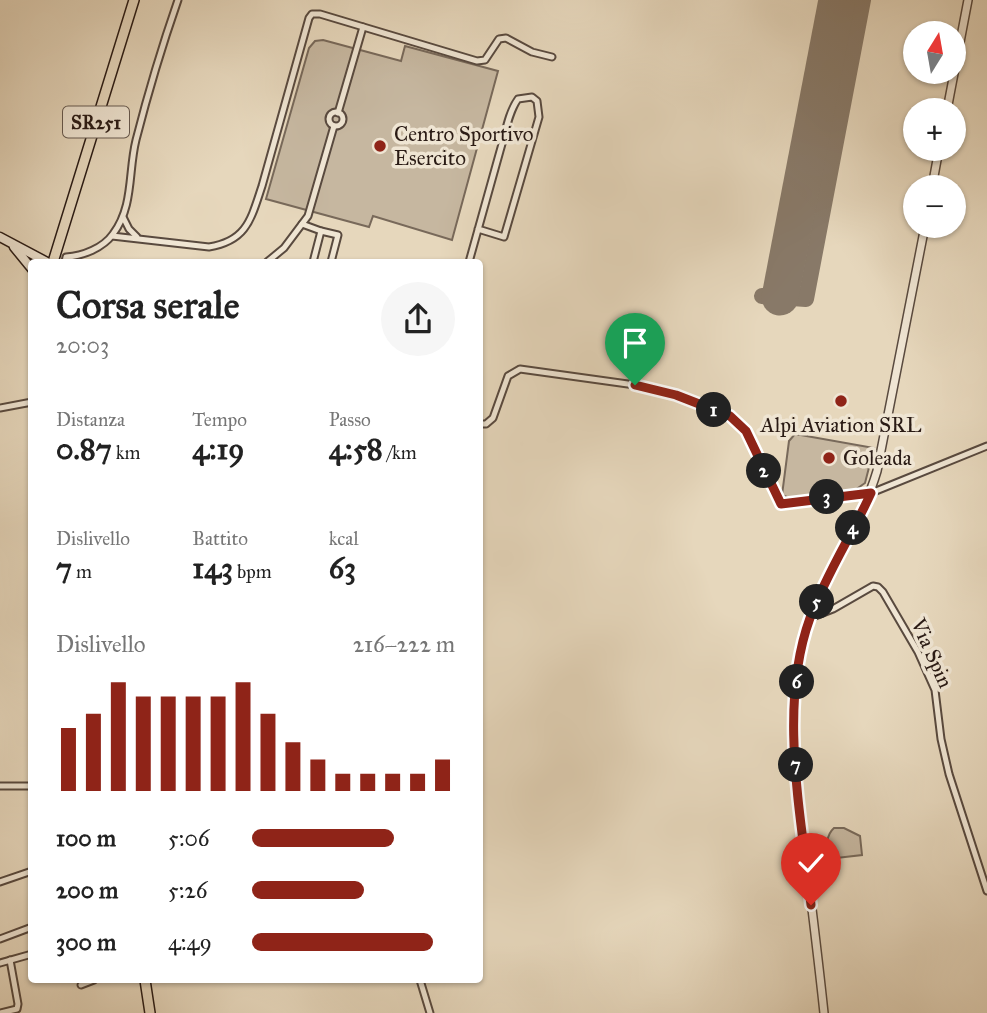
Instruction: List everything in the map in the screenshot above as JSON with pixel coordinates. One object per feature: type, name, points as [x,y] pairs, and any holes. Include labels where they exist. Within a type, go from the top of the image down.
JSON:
[{"type":"main road","name":"SR251","points":[[54,259],[134,0]]},
{"type":"main road","points":[[0,237],[42,259]]},
{"type":"main road","points":[[13,244],[28,264]]},
{"type":"main road","points":[[36,255],[50,254],[58,245]]},
{"type":"main road","points":[[145,983],[150,1013]]},
{"type":"street","points":[[66,259],[89,252],[112,236],[123,217],[129,196],[136,142],[178,0]]},
{"type":"street","points":[[949,98],[968,0]]},
{"type":"street","points":[[112,236],[209,247],[223,245],[244,230],[253,213],[312,14],[320,14],[477,61],[485,60],[499,39],[506,38],[531,52],[552,57]]},
{"type":"street","points":[[271,259],[284,248],[302,224],[312,203],[334,126],[330,117],[338,113],[363,27]]},
{"type":"street","points":[[470,259],[478,229],[515,104],[518,99],[532,97],[537,101],[539,117],[504,237],[478,229]]},
{"type":"street","points":[[123,217],[129,229],[139,239]]},
{"type":"street","points":[[302,224],[338,236],[332,259]]},
{"type":"street","points":[[314,259],[321,231]]},
{"type":"street","points":[[824,1013],[794,741],[800,657],[810,618],[871,493],[923,238]]},
{"type":"street","points":[[483,424],[493,418],[508,376],[520,369],[635,385],[676,395],[730,416],[746,431],[781,504],[871,493],[987,446]]},
{"type":"street","points":[[0,408],[28,403]]},
{"type":"street","name":"Via Spin","points":[[810,618],[833,609],[873,586],[883,592],[931,680],[949,775],[987,891]]},
{"type":"street","points":[[0,786],[28,786]]},
{"type":"street","points":[[0,882],[28,872]]},
{"type":"street","points":[[0,939],[28,928]]},
{"type":"street","points":[[0,963],[28,955]]},
{"type":"street","points":[[0,1013],[17,1009],[18,1004],[10,960]]},
{"type":"street","points":[[81,985],[86,983]]},
{"type":"street","points":[[421,983],[429,1013]]},
{"type":"shaded area","name":"Centro Sportivo Esercito","points":[[323,40],[401,61],[405,46],[498,71],[452,240],[373,216],[369,227],[266,199],[309,48],[315,41]]},
{"type":"shaded area","name":"Goleada","points":[[795,434],[874,448],[865,483],[855,490],[792,499],[782,495],[789,441]]},
{"type":"shaded area","points":[[834,828],[844,828],[860,836],[862,855],[828,859],[828,838]]},
{"type":"taxiway","points":[[762,296],[806,299],[863,0]]},
{"type":"runway","points":[[780,297],[837,0]]},
{"type":"place","name":"Centro Sportivo Esercito","points":[[380,146]]},
{"type":"place","name":"Alpi Aviation SRL","points":[[841,401]]},
{"type":"place","name":"Goleada","points":[[829,458]]},
{"type":"route","points":[[635,385],[676,395],[730,416],[746,431],[781,504],[871,493],[810,618],[800,657],[794,741],[811,905]]}]
